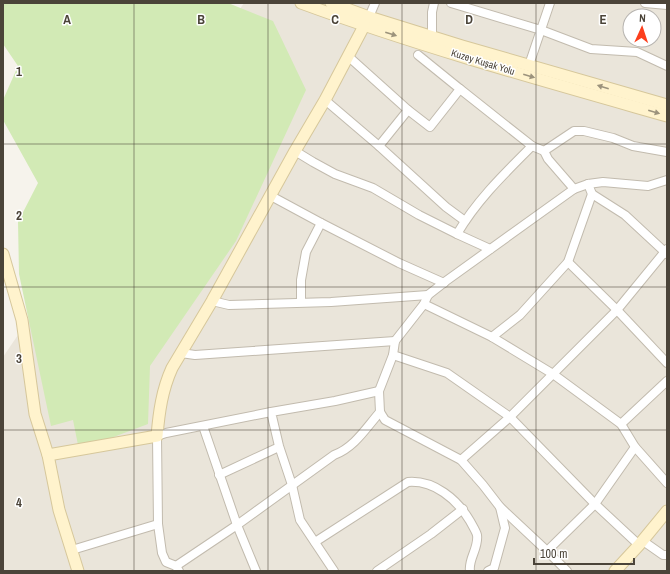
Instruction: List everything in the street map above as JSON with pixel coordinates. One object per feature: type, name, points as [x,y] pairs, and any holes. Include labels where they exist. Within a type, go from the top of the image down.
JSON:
[{"type":"street","name":"Kuzey Kuşak Yolu","points":[[301,3],[367,22],[495,66],[667,116]]},
{"type":"street","name":"Kuzey Kuşak Yolu","points":[[331,3],[367,22],[432,36],[529,66],[667,105]]},
{"type":"street","points":[[375,3],[349,57],[212,301],[172,368],[163,392],[159,412],[157,436],[158,524],[162,553],[166,562],[178,569],[334,455],[343,452],[358,438],[380,412]]},
{"type":"street","points":[[432,36],[432,12],[434,3]]},
{"type":"street","points":[[451,3],[541,30],[590,49],[637,52],[667,66]]},
{"type":"street","points":[[529,66],[550,3]]},
{"type":"street","points":[[645,3],[667,5]]},
{"type":"street","points":[[418,55],[532,146],[544,151],[548,159],[574,189]]},
{"type":"street","points":[[349,57],[430,128],[460,89]]},
{"type":"street","points":[[325,100],[379,146],[446,207],[465,221]]},
{"type":"street","points":[[379,146],[408,110]]},
{"type":"street","points":[[544,151],[574,131],[584,131],[613,138],[633,146],[667,152]]},
{"type":"street","points":[[457,234],[493,184],[532,146]]},
{"type":"street","points":[[295,151],[335,174],[373,188],[419,215],[490,249]]},
{"type":"street","points":[[567,571],[500,507],[484,485],[461,460],[385,420],[380,412],[379,391],[393,355],[395,341],[424,304],[428,295],[490,249],[574,189],[588,184],[603,182],[648,186],[667,180]]},
{"type":"street","points":[[461,460],[510,417],[617,310],[666,252],[625,215],[592,194],[588,184]]},
{"type":"street","points":[[492,337],[520,315],[568,262],[592,194]]},
{"type":"street","points":[[271,196],[399,263],[444,283]]},
{"type":"street","points":[[301,302],[300,280],[306,252],[321,223]]},
{"type":"street","points":[[3,254],[22,320],[35,414],[48,456],[59,510],[78,571]]},
{"type":"street","points":[[568,262],[617,310],[667,363]]},
{"type":"street","points":[[212,301],[230,305],[331,302],[428,295]]},
{"type":"street","points":[[424,304],[492,337],[553,374],[621,424],[635,447],[667,483]]},
{"type":"street","points":[[181,353],[202,355],[395,341]]},
{"type":"street","points":[[393,355],[447,373],[510,417],[595,504],[641,543],[663,555],[667,555]]},
{"type":"street","points":[[621,424],[667,381]]},
{"type":"street","points":[[48,456],[157,436],[379,391]]},
{"type":"street","points":[[271,412],[279,447],[292,485],[300,520],[334,571]]},
{"type":"street","points":[[203,426],[237,525],[256,571]]},
{"type":"street","points":[[219,475],[279,447]]},
{"type":"street","points":[[547,551],[595,504],[635,447]]},
{"type":"street","points":[[315,542],[408,482],[416,481],[439,488],[463,509],[477,535],[476,550],[469,564],[470,571]]},
{"type":"street","points":[[493,570],[505,528],[500,507]]},
{"type":"street","points":[[377,571],[463,509]]},
{"type":"street","points":[[615,571],[641,543],[667,511]]},
{"type":"street","points":[[72,550],[158,524]]},
{"type":"shaded area","points":[[244,3],[667,3],[667,571],[3,571],[3,357]]},
{"type":"green space","points":[[3,3],[228,3],[273,21],[306,90],[236,241],[150,366],[148,424],[79,450],[73,420],[51,426],[19,274],[18,222],[38,183],[3,120],[3,100],[18,66],[3,44]]}]
